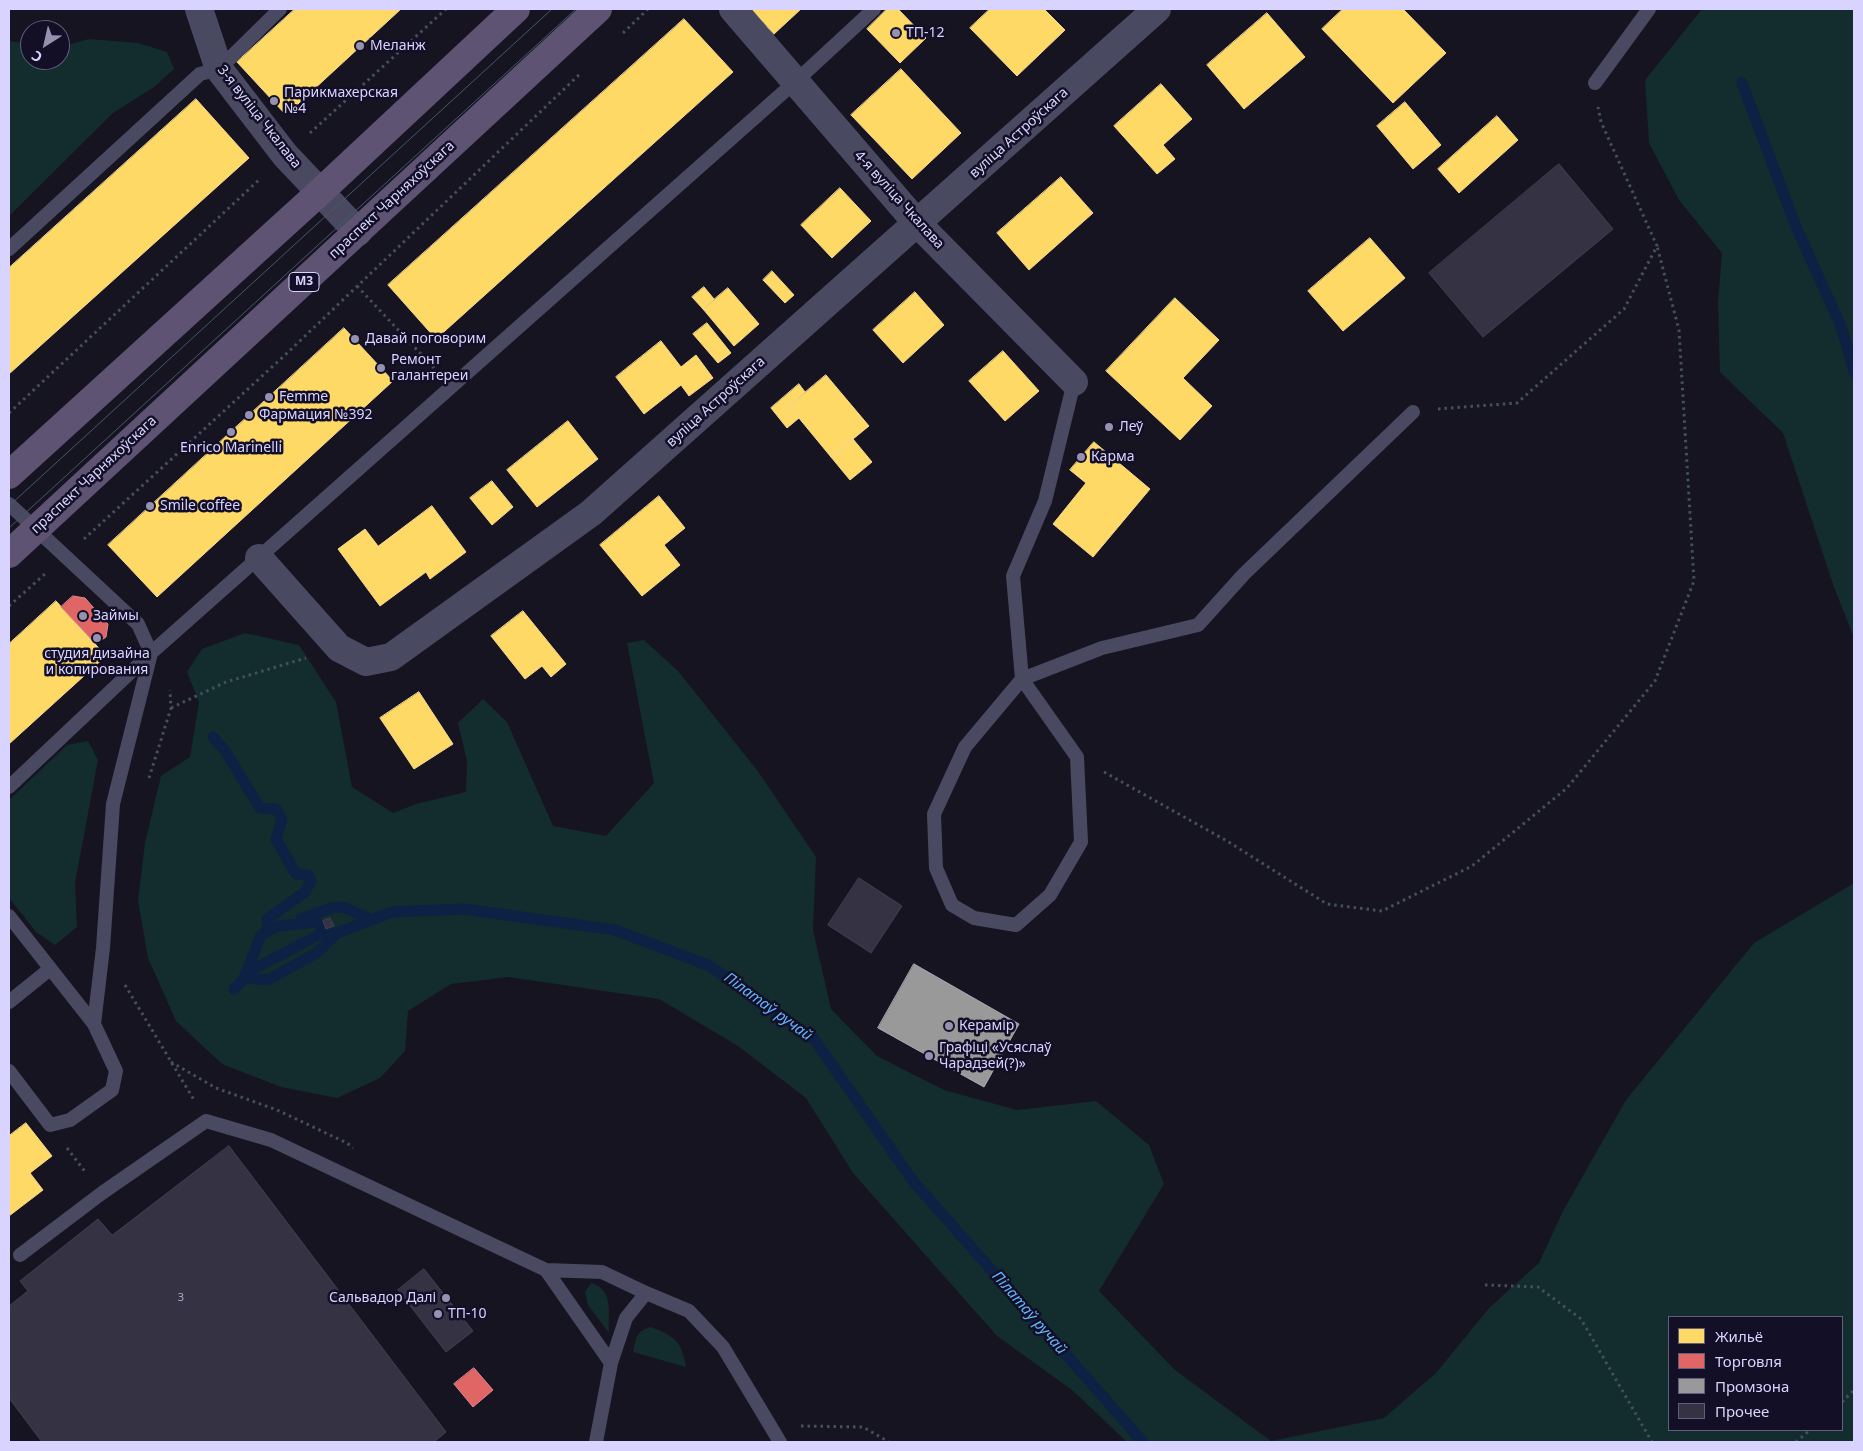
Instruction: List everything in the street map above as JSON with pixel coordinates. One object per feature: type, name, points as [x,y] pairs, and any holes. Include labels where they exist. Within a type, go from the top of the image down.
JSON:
[{"type":"main road","points":[[9,475],[320,192],[516,9]]},
{"type":"main road","name":"праспект Чарняхоўскага","points":[[9,554],[598,9]]},
{"type":"street","name":"3-я вуліца Чкалава","points":[[199,9],[219,69],[285,155],[358,232]]},
{"type":"street","name":"4-я вуліца Чкалава","points":[[733,9],[917,223],[1074,382]]},
{"type":"street","name":"вуліца Астроўскага","points":[[259,558],[339,648],[366,662],[391,658],[583,519],[1157,9]]},
{"type":"lane","points":[[9,249],[200,74],[219,69],[280,9]]},
{"type":"lane","points":[[9,787],[151,653],[795,82],[874,9]]},
{"type":"lane","points":[[1595,83],[1649,9]]},
{"type":"lane","points":[[1074,382],[1045,501],[1013,576],[1022,679],[1078,757],[1081,842],[1050,895],[1016,925],[974,918],[952,905],[936,868],[934,814],[965,748],[1022,679],[1102,648],[1198,624],[1244,574],[1413,412]]},
{"type":"lane","points":[[9,504],[138,624],[151,653],[113,804],[103,948],[94,1024]]},
{"type":"lane","points":[[9,916],[94,1024],[116,1071],[112,1090],[70,1120],[50,1125],[9,1071]]},
{"type":"lane","points":[[9,1002],[50,968]]},
{"type":"lane","points":[[20,1255],[102,1193],[206,1121],[271,1140],[546,1270],[602,1272],[689,1311],[723,1347],[780,1442]]},
{"type":"lane","points":[[546,1270],[612,1363]]},
{"type":"lane","points":[[596,1442],[612,1363],[626,1318],[646,1293]]},
{"type":"path","points":[[9,413],[285,155],[446,9]]},
{"type":"path","points":[[620,36],[648,9]]},
{"type":"path","points":[[9,606],[358,286],[584,70]]},
{"type":"path","points":[[1078,757],[1227,841],[1326,904],[1382,911],[1472,866],[1567,788],[1655,681],[1694,581],[1679,330],[1657,246],[1601,122],[1595,83]]},
{"type":"path","points":[[1413,412],[1517,403],[1624,309],[1657,246]]},
{"type":"path","points":[[358,286],[451,387]]},
{"type":"path","points":[[171,708],[226,682],[339,648]]},
{"type":"path","points":[[148,781],[171,708],[170,684]]},
{"type":"path","points":[[103,948],[206,1121]]},
{"type":"path","points":[[50,1125],[102,1193]]},
{"type":"path","points":[[1485,1284],[1538,1287],[1582,1319],[1652,1442]]},
{"type":"path","points":[[1843,1401],[1854,1390]]},
{"type":"path","points":[[770,1426],[863,1427],[889,1442]]},
{"type":"path","points":[[1796,1442],[1809,1431]]},
{"type":"green space","points":[[1702,9],[1854,9],[1854,638],[1834,587],[1783,433],[1720,372],[1718,302],[1722,253],[1679,200],[1649,143],[1645,80]]},
{"type":"green space","points":[[89,39],[138,43],[167,52],[174,69],[154,87],[113,113],[9,216],[9,41],[20,43],[20,70],[70,70],[70,44]]},
{"type":"green space","points":[[245,633],[299,645],[336,702],[352,787],[393,813],[416,804],[466,792],[467,761],[458,723],[483,699],[507,722],[553,826],[606,836],[654,783],[627,643],[644,640],[678,671],[757,770],[816,857],[813,930],[831,1009],[877,1056],[944,1090],[1017,1110],[1096,1101],[1149,1145],[1164,1184],[1099,1291],[1175,1370],[1271,1441],[1384,1418],[1436,1373],[1489,1308],[1539,1263],[1563,1211],[1626,1100],[1754,943],[1854,883],[1854,1442],[1127,1442],[1072,1390],[997,1336],[853,1173],[806,1098],[738,1046],[659,999],[508,977],[451,984],[408,1011],[405,1051],[380,1078],[337,1098],[281,1087],[222,1064],[176,1021],[148,958],[138,900],[145,843],[161,776],[190,757],[199,702],[187,672],[202,649]]},
{"type":"green space","points":[[88,741],[98,760],[75,883],[77,927],[55,945],[36,932],[9,898],[9,800],[67,745]]},
{"type":"green space","points":[[591,1283],[598,1286],[607,1296],[609,1333],[588,1305],[585,1292]]},
{"type":"green space","points":[[651,1327],[672,1337],[676,1341],[682,1351],[686,1367],[633,1352],[640,1333]]},
{"type":"building: Жильё","points":[[295,9],[401,9],[286,115],[237,62]]},
{"type":"building: Жильё","points":[[751,9],[801,9],[774,34]]},
{"type":"building: Жильё","name":"ТП-12","points":[[887,9],[898,9],[926,38],[900,63],[867,29]]},
{"type":"building: Жильё","points":[[990,9],[1044,9],[1065,30],[1017,76],[970,28]]},
{"type":"building: Жильё","points":[[1343,9],[1403,9],[1446,53],[1393,103],[1322,29]]},
{"type":"building: Жильё","points":[[1267,13],[1305,57],[1244,109],[1207,65]]},
{"type":"building: Жильё","points":[[684,19],[733,72],[436,339],[388,285]]},
{"type":"building: Жильё","points":[[901,69],[961,133],[912,179],[851,115]]},
{"type":"building: Жильё","points":[[1161,84],[1192,119],[1163,145],[1175,159],[1157,174],[1114,126]]},
{"type":"building: Жильё","points":[[196,99],[249,158],[9,374],[9,268]]},
{"type":"building: Жильё","points":[[1405,102],[1441,145],[1413,169],[1377,126]]},
{"type":"building: Жильё","points":[[1497,116],[1518,140],[1459,193],[1438,169]]},
{"type":"building: Жильё","points":[[1061,177],[1093,213],[1029,270],[997,233]]},
{"type":"building: Жильё","points":[[840,188],[871,221],[832,258],[801,225]]},
{"type":"building: Жильё","points":[[1370,238],[1405,278],[1343,331],[1308,291]]},
{"type":"building: Жильё","points":[[772,271],[794,295],[785,303],[763,280]]},
{"type":"building: Жильё","points":[[704,287],[714,299],[703,309],[692,297]]},
{"type":"building: Жильё","points":[[728,288],[759,324],[734,346],[703,309]]},
{"type":"building: Жильё","points":[[915,292],[944,325],[903,363],[873,330]]},
{"type":"building: Жильё","points":[[1175,298],[1219,340],[1183,378],[1212,406],[1180,440],[1106,371]]},
{"type":"building: Жильё","points":[[707,323],[731,353],[718,363],[693,334]]},
{"type":"building: Жильё","points":[[344,328],[393,381],[157,597],[108,545]]},
{"type":"building: Жильё","points":[[661,341],[681,367],[696,355],[713,378],[689,396],[681,385],[644,414],[616,377]]},
{"type":"building: Жильё","points":[[1003,351],[1039,391],[1005,421],[969,381]]},
{"type":"building: Жильё","points":[[826,375],[869,426],[831,457],[789,406]]},
{"type":"building: Жильё","points":[[799,384],[805,392],[789,406],[799,418],[787,428],[771,408]]},
{"type":"building: Жильё","points":[[568,421],[598,459],[537,507],[507,470]]},
{"type":"building: Жильё","points":[[853,439],[872,462],[850,480],[831,457]]},
{"type":"building: Жильё","points":[[1094,442],[1150,489],[1093,557],[1053,524],[1086,483],[1070,470]]},
{"type":"building: Жильё","points":[[492,481],[513,507],[492,525],[470,498]]},
{"type":"building: Жильё","points":[[659,496],[685,528],[664,545],[680,565],[642,596],[600,545]]},
{"type":"building: Жильё","points":[[432,506],[466,552],[430,579],[426,572],[380,606],[338,549],[365,529],[378,546]]},
{"type":"building: Жильё","points":[[56,601],[106,656],[9,744],[9,644]]},
{"type":"building: Жильё","points":[[523,611],[566,664],[551,677],[542,666],[525,679],[491,636]]},
{"type":"building: Жильё","points":[[419,692],[453,744],[414,769],[380,718]]},
{"type":"building: Жильё","points":[[26,1123],[52,1156],[30,1173],[43,1190],[9,1216],[9,1136]]},
{"type":"building: Торговля","points":[[73,596],[85,598],[108,624],[106,637],[96,644],[61,607]]},
{"type":"building: Торговля","points":[[474,1368],[493,1390],[473,1407],[454,1384]]},
{"type":"building: Промзона","name":"Керамір","points":[[914,964],[1019,1024],[984,1087],[878,1028]]},
{"type":"building: Прочее","points":[[1559,164],[1613,229],[1483,337],[1429,273]]},
{"type":"building: Прочее","points":[[859,878],[902,906],[871,953],[828,925]]},
{"type":"building: Прочее","points":[[330,918],[334,926],[326,929],[323,921]]},
{"type":"building: Прочее","points":[[229,1146],[446,1432],[434,1442],[42,1442],[9,1398],[9,1306],[28,1291],[20,1281],[98,1219],[112,1235]]},
{"type":"building: Прочее","name":"ТП-10","points":[[424,1269],[473,1331],[446,1352],[398,1290]]},
{"type":"waterway","points":[[1742,83],[1796,227],[1841,326],[1854,372]]},
{"type":"waterway","points":[[213,737],[224,749],[260,808],[276,809],[282,819],[276,839],[296,874],[308,875],[311,881],[304,893],[267,919],[268,931]]},
{"type":"waterway","points":[[301,919],[331,908],[343,907],[370,919]]},
{"type":"waterway","name":"Пілатаў ручай","points":[[234,989],[252,970],[322,933],[337,933],[392,912],[464,909],[615,930],[710,966],[814,1039],[913,1181],[1143,1442]]},
{"type":"waterway","name":"Пілатаў ручай","points":[[325,931],[317,922],[278,926],[261,935],[244,978],[268,980],[318,952],[337,933]]},
{"type":"tram line","points":[[9,506],[552,9]]},
{"type":"tram line","points":[[9,528],[576,9]]},
{"type":"place","name":"ТП-12","points":[[896,33]]},
{"type":"place","name":"Меланж","points":[[360,46]]},
{"type":"place","name":"Парикмахерская №4","points":[[274,101]]},
{"type":"place","name":"Давай поговорим","points":[[355,339]]},
{"type":"place","name":"Ремонт галантереи","points":[[381,368]]},
{"type":"place","name":"Femme","points":[[269,397]]},
{"type":"place","name":"Фармация №392","points":[[249,415]]},
{"type":"place","name":"Леў","points":[[1109,427]]},
{"type":"place","name":"Enrico Marinelli","points":[[231,432]]},
{"type":"place","name":"Карма","points":[[1081,457]]},
{"type":"place","name":"Smile coffee","points":[[150,506]]},
{"type":"place","name":"Займы","points":[[83,616]]},
{"type":"place","name":"студия дизайна и копирования","points":[[97,638]]},
{"type":"place","name":"Керамір","points":[[949,1026]]},
{"type":"place","name":"Графіці «Усяслаў Чарадзей(?)»","points":[[929,1056]]},
{"type":"place","name":"Сальвадор Далі","points":[[446,1298]]},
{"type":"place","name":"ТП-10","points":[[438,1314]]}]
